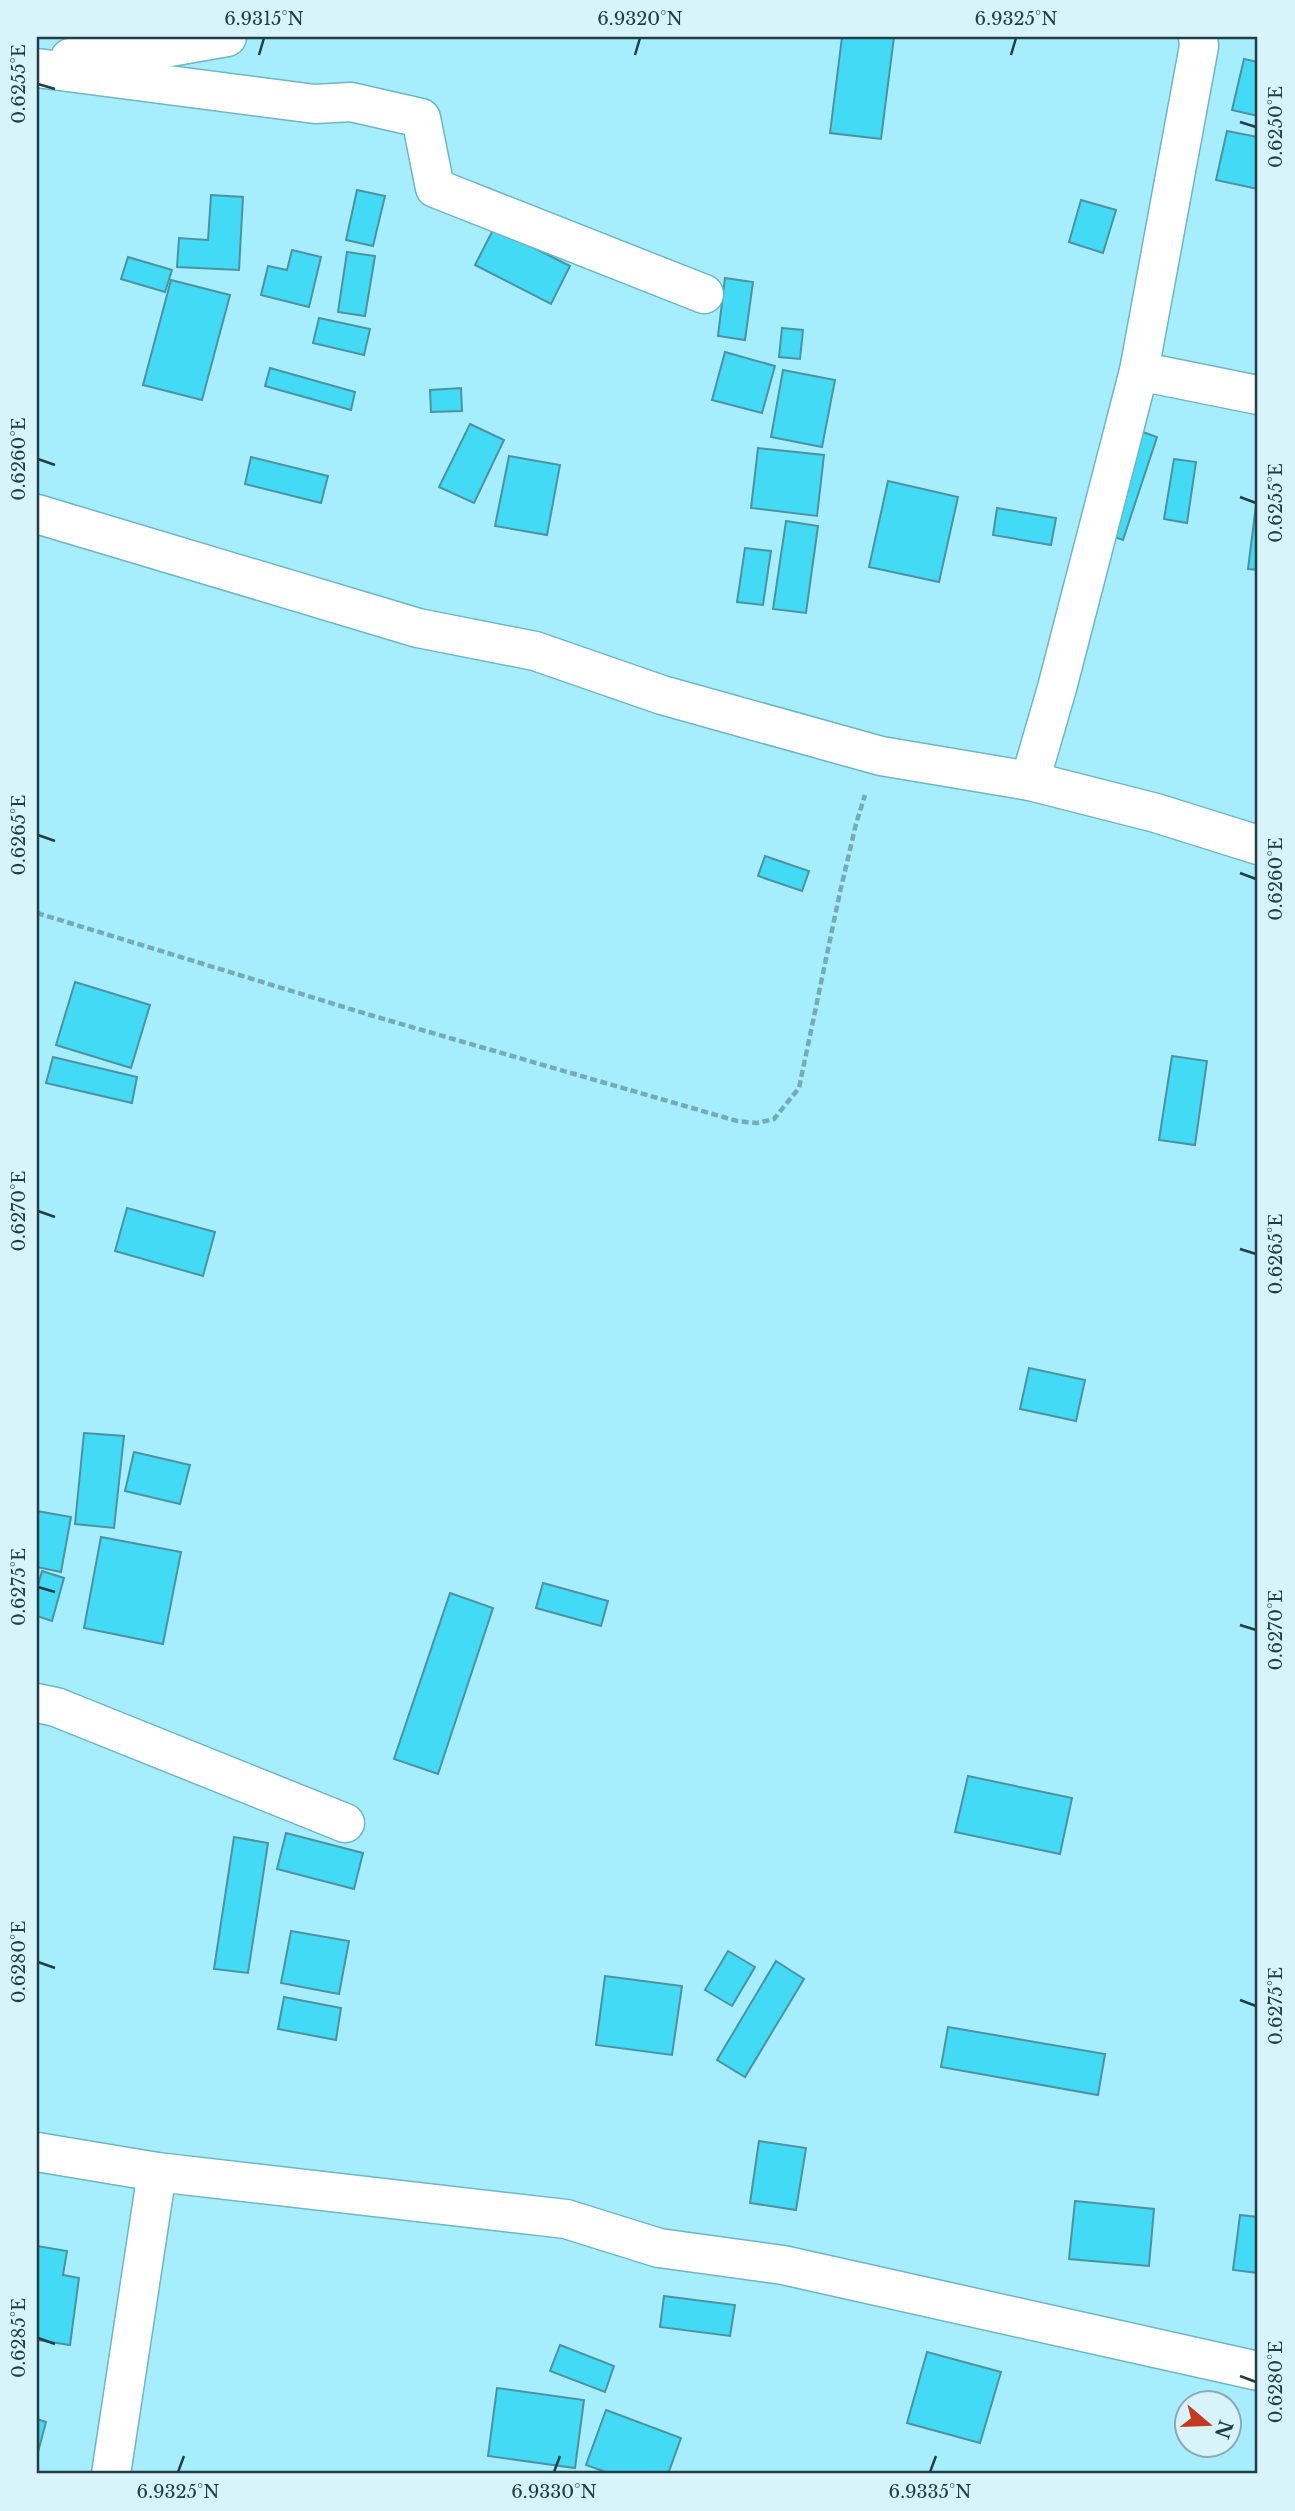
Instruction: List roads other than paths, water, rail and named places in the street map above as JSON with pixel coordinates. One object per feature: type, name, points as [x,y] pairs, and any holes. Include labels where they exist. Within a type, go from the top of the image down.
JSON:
[{"type":"street","points":[[37,67],[82,56],[164,48],[227,37]]},
{"type":"street","points":[[1030,781],[1058,688],[1103,503],[1139,371],[1199,46],[1198,37]]},
{"type":"street","points":[[37,67],[315,104],[351,102],[421,118],[435,188],[704,294]]},
{"type":"street","points":[[1139,371],[1258,396]]},
{"type":"street","points":[[37,514],[418,628],[535,652],[662,695],[881,756],[1030,781],[1156,813],[1258,845]]},
{"type":"street","points":[[37,1703],[56,1707],[345,1823]]},
{"type":"street","points":[[37,2152],[157,2172],[566,2219],[659,2248],[783,2265],[1258,2371]]},
{"type":"street","points":[[111,2474],[157,2172]]}]
